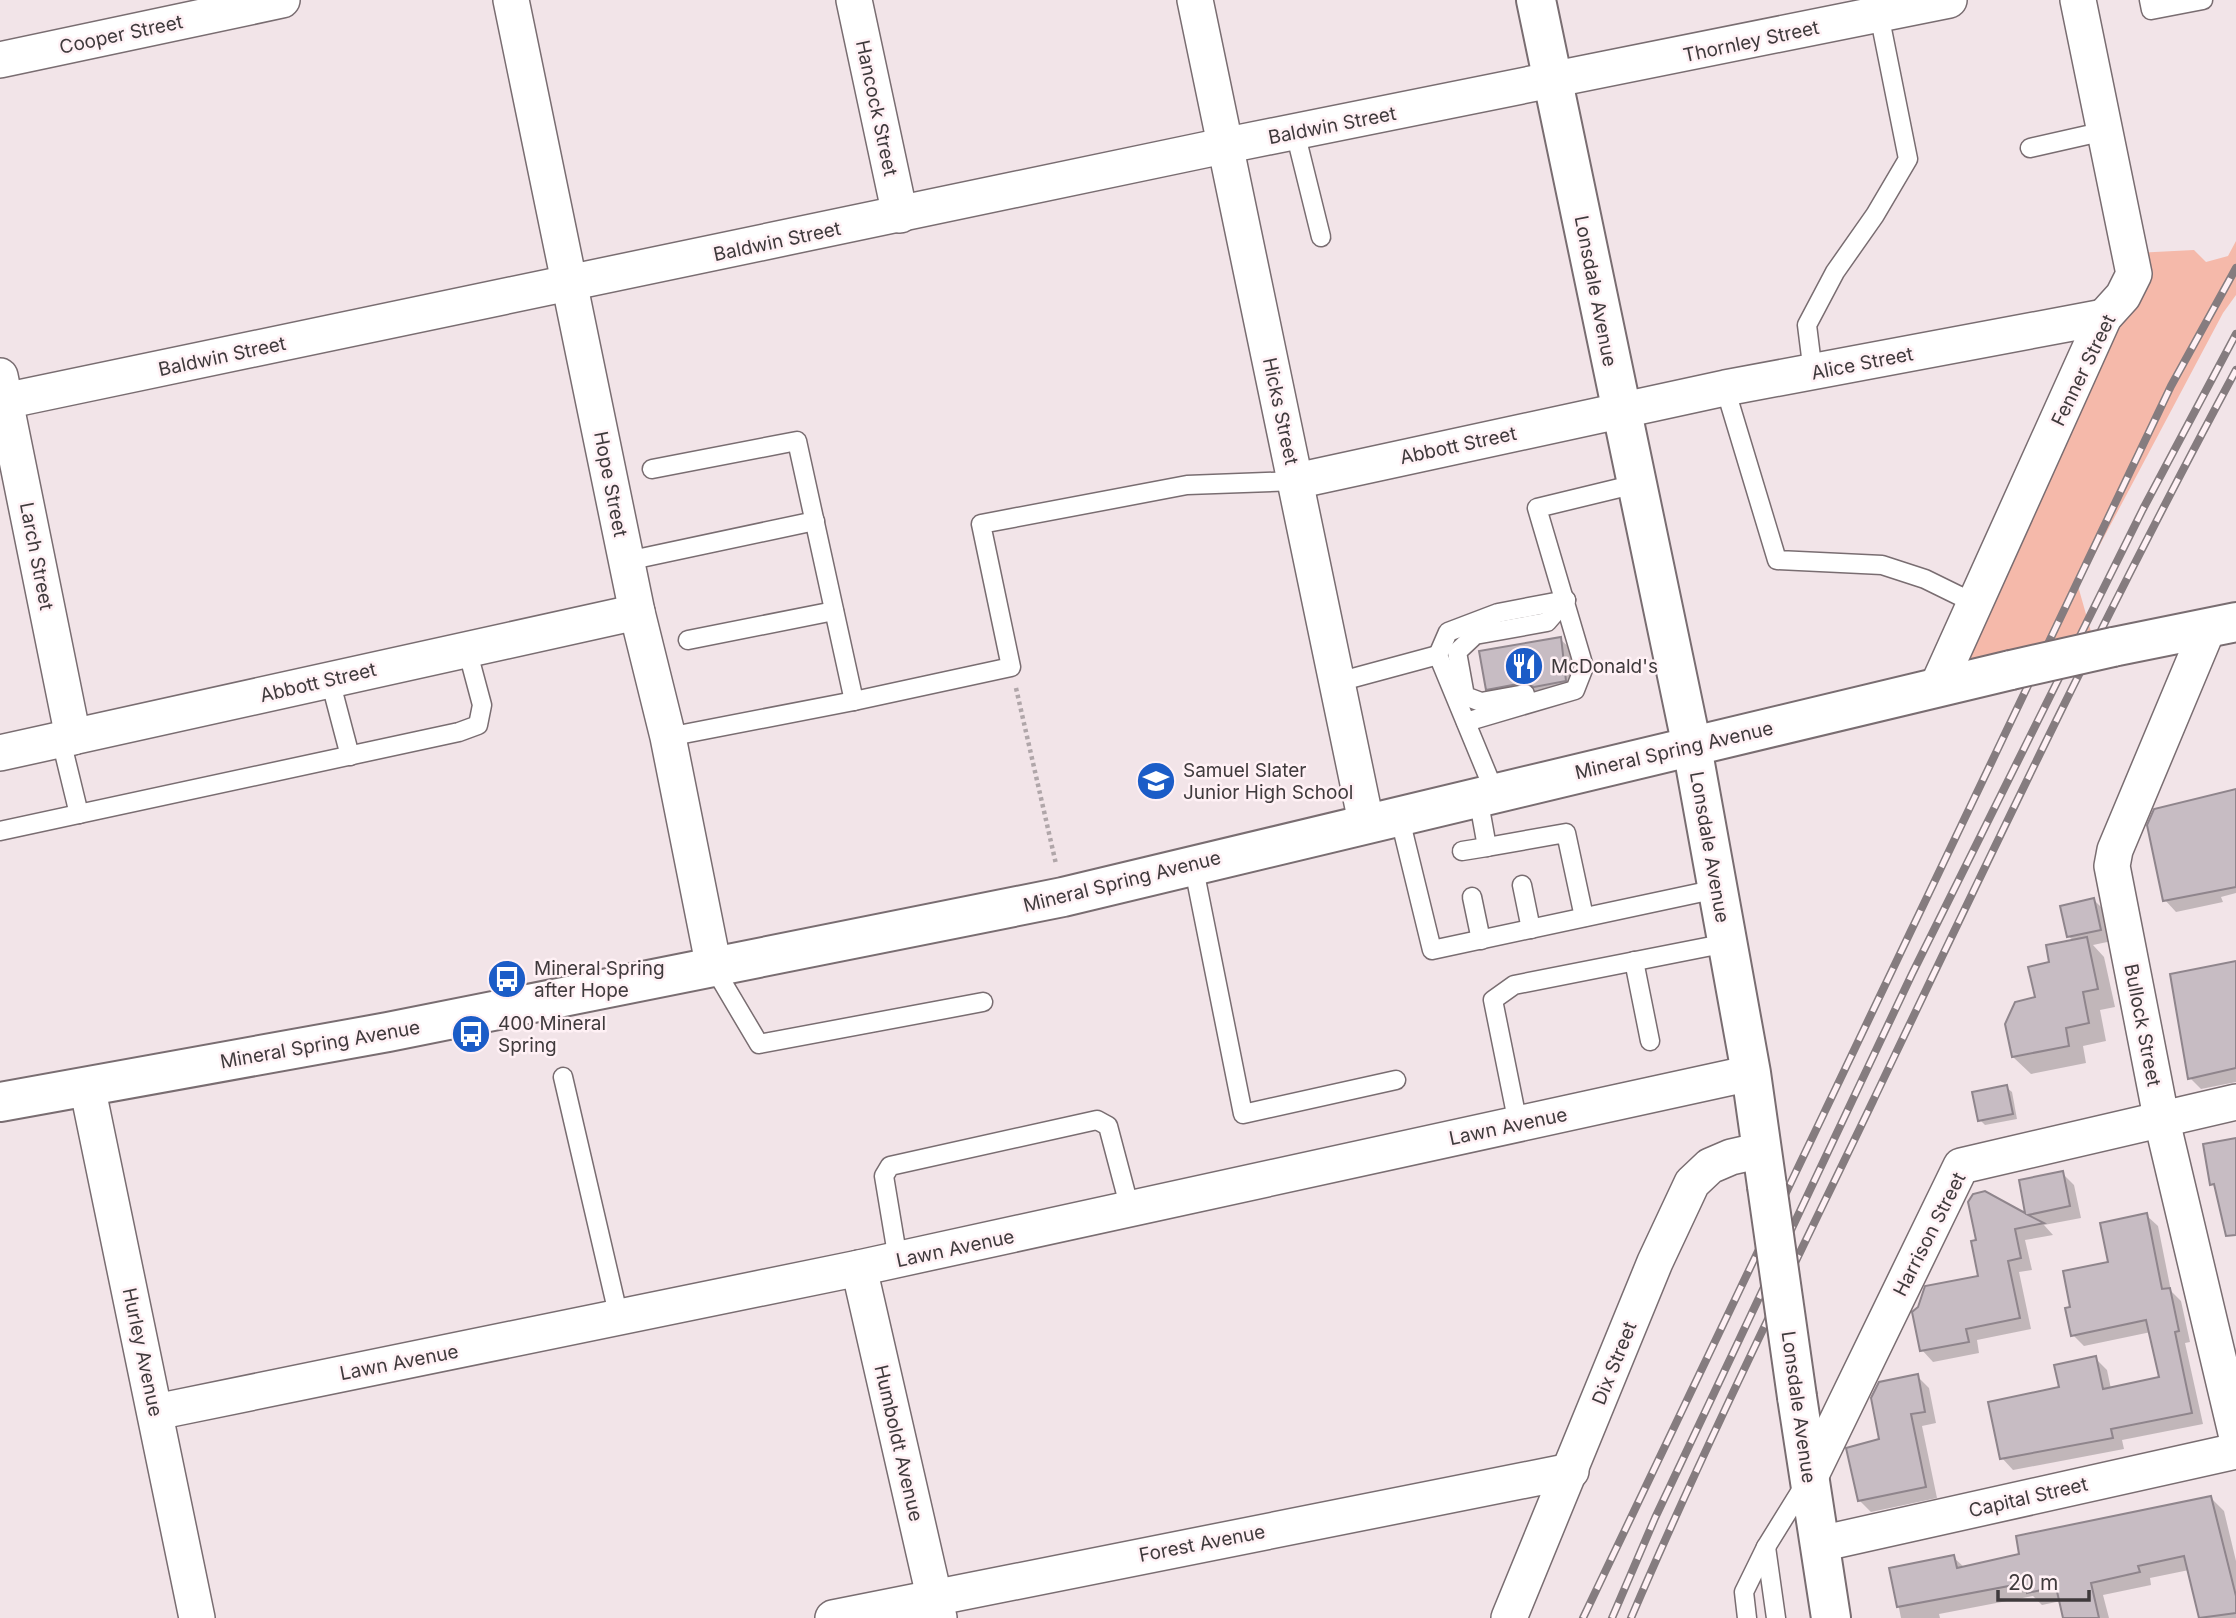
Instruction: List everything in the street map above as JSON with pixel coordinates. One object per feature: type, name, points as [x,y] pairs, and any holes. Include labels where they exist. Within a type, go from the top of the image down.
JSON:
[{"type":"main road","name":"Lonsdale Avenue","points":[[1536,0],[1692,747],[1751,1073],[1831,1618]]},
{"type":"main road","name":"Mineral Spring Avenue","points":[[0,1102],[388,1032],[1063,897],[1382,818],[1692,747],[1938,685],[2222,625]]},
{"type":"street","name":"Cooper Street","points":[[0,60],[282,0]]},
{"type":"street","name":"Hope Street","points":[[511,0],[626,561],[668,737],[714,968]]},
{"type":"street","name":"Hancock Street","points":[[854,0],[900,215]]},
{"type":"street","name":"Hicks Street","points":[[1195,0],[1223,146],[1338,682],[1382,818]]},
{"type":"street","name":"Thornley Street","points":[[1554,81],[1949,0]]},
{"type":"street","name":"Fenner Street","points":[[1938,685],[2104,317],[2123,296],[2134,274],[2078,0]]},
{"type":"street","name":"Baldwin Street","points":[[2,393],[571,283],[1223,146],[1554,81]]},
{"type":"street","name":"Alice Street","points":[[1620,411],[1725,388],[2104,317]]},
{"type":"street","name":"Larch Street","points":[[2,393],[67,738]]},
{"type":"street","name":"Abbott Street","points":[[1296,481],[1620,411]]},
{"type":"street","name":"Abbott Street","points":[[0,753],[637,612]]},
{"type":"street","name":"Bullock Street","points":[[2222,625],[2115,850],[2112,866],[2161,1117],[2236,1433]]},
{"type":"street","name":"Lawn Avenue","points":[[156,1412],[898,1260],[1751,1073]]},
{"type":"street","name":"Hurley Avenue","points":[[87,1086],[197,1618]]},
{"type":"street","name":"Harrison Street","points":[[1809,1479],[1961,1166],[2161,1117],[2236,1102]]},
{"type":"street","name":"Dix Street","points":[[1509,1618],[1655,1262],[1692,1183],[1710,1167],[1731,1157],[1765,1168]]},
{"type":"street","name":"Humboldt Avenue","points":[[859,1268],[937,1608]]},
{"type":"street","name":"Capital Street","points":[[1820,1544],[2236,1451]]},
{"type":"street","name":"Forest Avenue","points":[[833,1618],[937,1608],[1571,1471]]},
{"type":"lane","points":[[2149,0],[2151,10],[2203,0]]},
{"type":"lane","points":[[1814,373],[1807,325],[1835,272],[1875,215],[1908,159],[1880,14]]},
{"type":"lane","points":[[2030,148],[2105,131]]},
{"type":"lane","points":[[1296,132],[1321,237]]},
{"type":"lane","points":[[1725,388],[1777,560],[1882,565],[1925,579],[1976,604]]},
{"type":"lane","points":[[652,469],[797,442],[854,701]]},
{"type":"lane","points":[[668,737],[1011,667],[981,524],[1187,485],[1296,481]]},
{"type":"lane","points":[[1575,690],[1584,667],[1537,508],[1636,484]]},
{"type":"lane","points":[[626,561],[815,521]]},
{"type":"lane","points":[[1487,847],[1486,795],[1466,722],[1438,655],[1448,632],[1498,613],[1566,600]]},
{"type":"lane","points":[[1566,600],[1547,622],[1475,635],[1457,652],[1465,696],[1481,702],[1557,688],[1575,690]]},
{"type":"lane","points":[[688,640],[834,611]]},
{"type":"lane","points":[[0,831],[459,732],[478,724],[482,705],[467,649]]},
{"type":"lane","points":[[1338,682],[1438,655]]},
{"type":"lane","points":[[330,680],[350,755]]},
{"type":"lane","points":[[1466,722],[1575,690]]},
{"type":"lane","points":[[67,738],[79,814]]},
{"type":"lane","points":[[1382,818],[1432,950],[1717,890]]},
{"type":"lane","points":[[1462,851],[1566,833],[1584,917]]},
{"type":"lane","points":[[1193,864],[1243,1114],[1396,1080]]},
{"type":"lane","points":[[1522,885],[1531,929]]},
{"type":"lane","points":[[1472,897],[1480,940]]},
{"type":"lane","points":[[1518,1124],[1493,1000],[1514,985],[1727,943]]},
{"type":"lane","points":[[1634,961],[1650,1041]]},
{"type":"lane","points":[[714,968],[759,1044],[983,1002]]},
{"type":"lane","points":[[563,1077],[619,1318]]},
{"type":"lane","points":[[898,1260],[884,1176],[890,1166],[1097,1120],[1108,1126],[1130,1209]]},
{"type":"lane","points":[[1748,1618],[1744,1592],[1766,1547],[1809,1479]]},
{"type":"lane","points":[[1766,1547],[1776,1618]]},
{"type":"path","points":[[1011,667],[1063,897]]},
{"type":"shaded area","points":[[2236,241],[2236,295],[2223,313],[2078,586],[2097,653],[1943,676],[2135,253],[2194,250],[2206,262],[2228,256]]},
{"type":"building","name":"McDonald's","points":[[1561,637],[1566,681],[1534,687],[1523,683],[1486,690],[1479,651]]},
{"type":"building","points":[[2236,789],[2236,887],[2163,901],[2147,825],[2154,809]]},
{"type":"building","points":[[2094,898],[2101,930],[2067,937],[2060,906]]},
{"type":"building","points":[[2087,937],[2098,989],[2083,992],[2089,1023],[2066,1028],[2069,1046],[2012,1057],[2005,1024],[2015,1002],[2035,997],[2028,967],[2049,962],[2046,945]]},
{"type":"building","points":[[2236,961],[2236,1068],[2188,1079],[2170,974]]},
{"type":"building","points":[[2007,1085],[2013,1114],[1978,1121],[1972,1092]]},
{"type":"building","points":[[2236,1138],[2236,1235],[2226,1236],[2214,1184],[2210,1185],[2203,1144]]},
{"type":"building","points":[[2063,1171],[2070,1206],[2028,1215],[2044,1223],[2015,1229],[2021,1258],[2008,1261],[2020,1318],[1966,1329],[1969,1342],[1920,1351],[1912,1312],[1918,1307],[1925,1286],[1978,1276],[1971,1241],[1976,1240],[1968,1202],[1973,1194],[1985,1191],[2025,1213],[2019,1180]]},
{"type":"building","points":[[2147,1213],[2162,1289],[2170,1288],[2179,1331],[2175,1332],[2192,1413],[2111,1429],[2113,1438],[2000,1459],[1988,1402],[2059,1387],[2054,1365],[2096,1356],[2103,1389],[2159,1377],[2146,1320],[2071,1336],[2065,1308],[2070,1307],[2063,1271],[2108,1262],[2100,1223]]},
{"type":"building","points":[[1918,1374],[1925,1412],[1911,1414],[1926,1487],[1858,1501],[1846,1448],[1879,1439],[1871,1398],[1879,1382]]},
{"type":"building","points":[[2211,1496],[2236,1596],[2236,1613],[2199,1618],[2184,1556],[2138,1566],[2140,1572],[2091,1583],[2099,1618],[2063,1618],[2056,1587],[2027,1593],[2025,1583],[1897,1607],[1889,1568],[1954,1555],[1957,1568],[2019,1554],[2016,1536]]},
{"type":"railway","points":[[1583,1618],[2171,386],[2236,268]]},
{"type":"railway","points":[[1612,1618],[1655,1518],[1912,974],[2143,509],[2236,334]]},
{"type":"railway","points":[[1631,1618],[1749,1358],[2005,825],[2141,551],[2236,370]]},
{"type":"place","name":"McDonald's","points":[[1524,666]]},
{"type":"place","name":"Samuel Slater Junior High School","points":[[1156,781]]},
{"type":"place","name":"Mineral Spring after Hope","points":[[507,979]]},
{"type":"place","name":"400 Mineral Spring","points":[[471,1034]]}]
